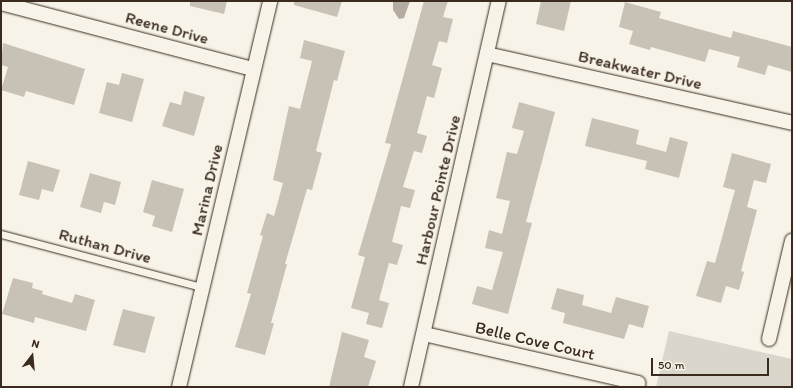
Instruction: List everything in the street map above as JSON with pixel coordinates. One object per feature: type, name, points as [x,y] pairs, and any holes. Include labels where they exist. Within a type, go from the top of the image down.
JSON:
[{"type":"street","name":"Marina Drive","points":[[179,387],[270,1]]},
{"type":"street","name":"Harbour Pointe Drive","points":[[411,387],[499,1]]},
{"type":"street","name":"Reene Drive","points":[[1,3],[36,6],[253,69]]},
{"type":"street","name":"Breakwater Drive","points":[[487,54],[790,121]]},
{"type":"street","points":[[769,339],[792,241]]},
{"type":"street","name":"Belle Cove Court","points":[[424,334],[638,383]]},
{"type":"lane","name":"Ruthan Drive","points":[[1,234],[202,287]]},
{"type":"shaded area","points":[[393,1],[410,1],[404,18],[399,19],[393,10]]},
{"type":"shaded area","points":[[669,331],[792,359],[792,387],[656,387]]},
{"type":"building","points":[[190,1],[227,1],[224,14],[190,6]]},
{"type":"building","points":[[294,1],[342,1],[337,17],[294,5]]},
{"type":"building","points":[[424,1],[448,1],[443,17],[453,19],[447,43],[439,41],[432,65],[442,68],[434,98],[427,96],[417,133],[427,136],[422,153],[414,151],[403,187],[415,190],[410,208],[401,206],[392,242],[403,245],[397,265],[389,263],[379,300],[389,303],[382,328],[366,324],[369,313],[351,308],[365,257],[358,255],[391,144],[385,143]]},
{"type":"building","points":[[541,1],[571,1],[564,31],[536,24]]},
{"type":"building","points":[[625,2],[661,12],[659,18],[731,38],[733,31],[792,47],[792,72],[768,65],[765,75],[737,67],[740,57],[709,49],[705,62],[651,47],[650,50],[629,44],[633,31],[619,27]]},
{"type":"building","points":[[304,40],[345,51],[337,81],[334,80],[316,151],[322,153],[312,190],[307,189],[285,264],[287,264],[271,323],[274,323],[265,355],[235,347],[251,294],[247,293],[263,236],[260,235],[267,213],[274,216],[283,183],[273,180],[289,106],[300,109],[312,61],[300,58]]},
{"type":"building","points":[[3,43],[85,69],[74,105],[26,91],[24,97],[1,90],[8,67],[1,65]]},
{"type":"building","points":[[122,73],[144,79],[132,122],[99,113],[107,82],[119,85]]},
{"type":"building","points":[[184,91],[205,97],[194,136],[162,126],[170,102],[181,105]]},
{"type":"building","points":[[519,102],[555,112],[526,222],[532,223],[508,314],[472,304],[477,286],[492,290],[503,252],[485,248],[489,230],[502,234],[510,201],[496,198],[507,152],[517,154],[524,131],[512,128]]},
{"type":"building","points":[[592,118],[639,130],[636,144],[666,152],[670,137],[688,142],[679,178],[645,169],[647,161],[585,146]]},
{"type":"building","points":[[732,153],[771,164],[766,183],[754,180],[747,207],[757,210],[741,271],[744,272],[739,290],[726,286],[721,303],[696,296],[707,261],[715,263],[735,190],[723,187]]},
{"type":"building","points":[[28,161],[60,170],[53,192],[42,189],[39,200],[19,195]]},
{"type":"building","points":[[90,173],[121,182],[115,205],[104,202],[101,213],[80,207]]},
{"type":"building","points":[[152,180],[184,189],[172,232],[152,226],[155,216],[143,212]]},
{"type":"building","points":[[13,278],[33,283],[32,288],[43,291],[42,294],[72,303],[75,294],[95,300],[86,331],[35,317],[34,323],[2,314]]},
{"type":"building","points":[[557,288],[584,295],[582,305],[611,313],[616,297],[649,306],[643,328],[629,324],[624,339],[563,323],[565,313],[551,309]]},
{"type":"building","points":[[123,309],[155,317],[145,353],[113,345]]},
{"type":"building","points":[[342,332],[369,340],[364,357],[376,361],[368,387],[329,387]]}]
